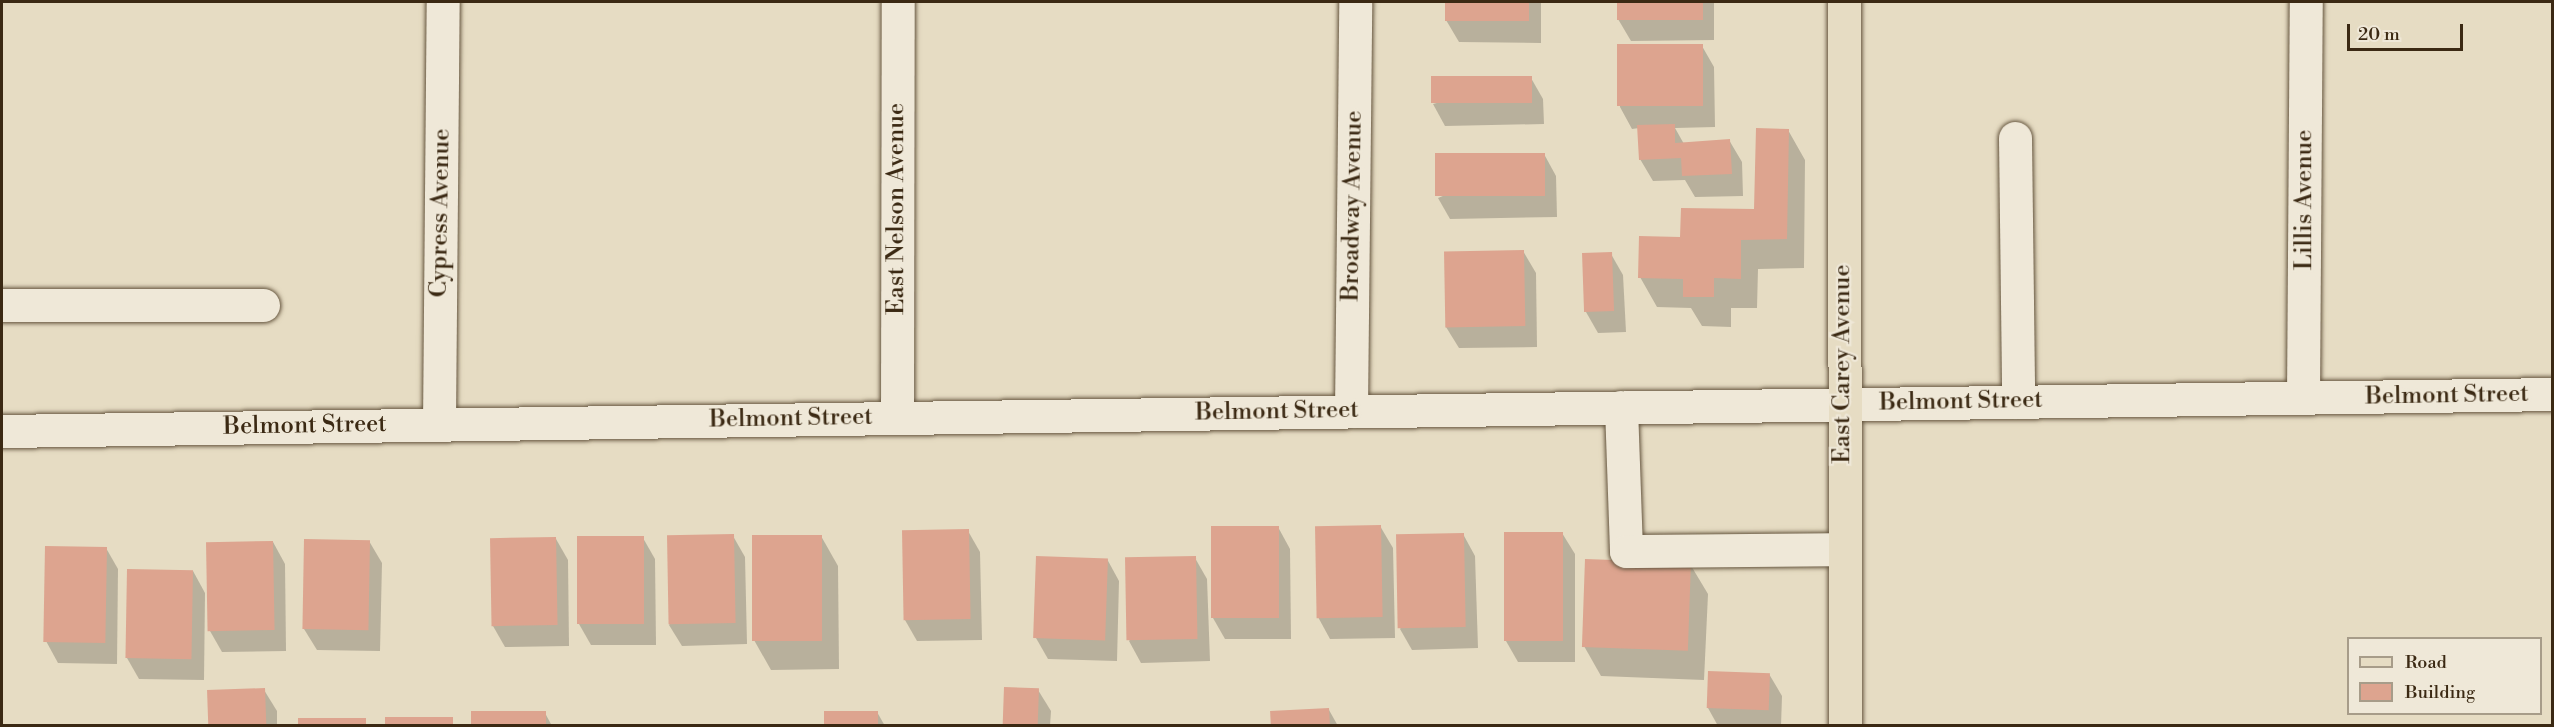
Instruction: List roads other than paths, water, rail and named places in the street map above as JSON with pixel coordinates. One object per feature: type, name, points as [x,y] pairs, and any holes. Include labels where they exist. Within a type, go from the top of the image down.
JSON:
[{"type":"main road","name":"East Carey Avenue","points":[[1844,2],[1845,726]]},
{"type":"street","name":"Cypress Avenue","points":[[439,424],[443,2]]},
{"type":"street","name":"East Nelson Avenue","points":[[897,417],[898,2]]},
{"type":"street","name":"Broadway Avenue","points":[[1351,411],[1355,2]]},
{"type":"street","name":"Lillis Avenue","points":[[2303,398],[2306,2]]},
{"type":"street","points":[[2015,138],[2018,402]]},
{"type":"street","points":[[2,305],[263,305]]},
{"type":"street","name":"Belmont Street","points":[[2,431],[2553,394]]},
{"type":"street","points":[[1622,407],[1626,551],[1844,549]]}]
